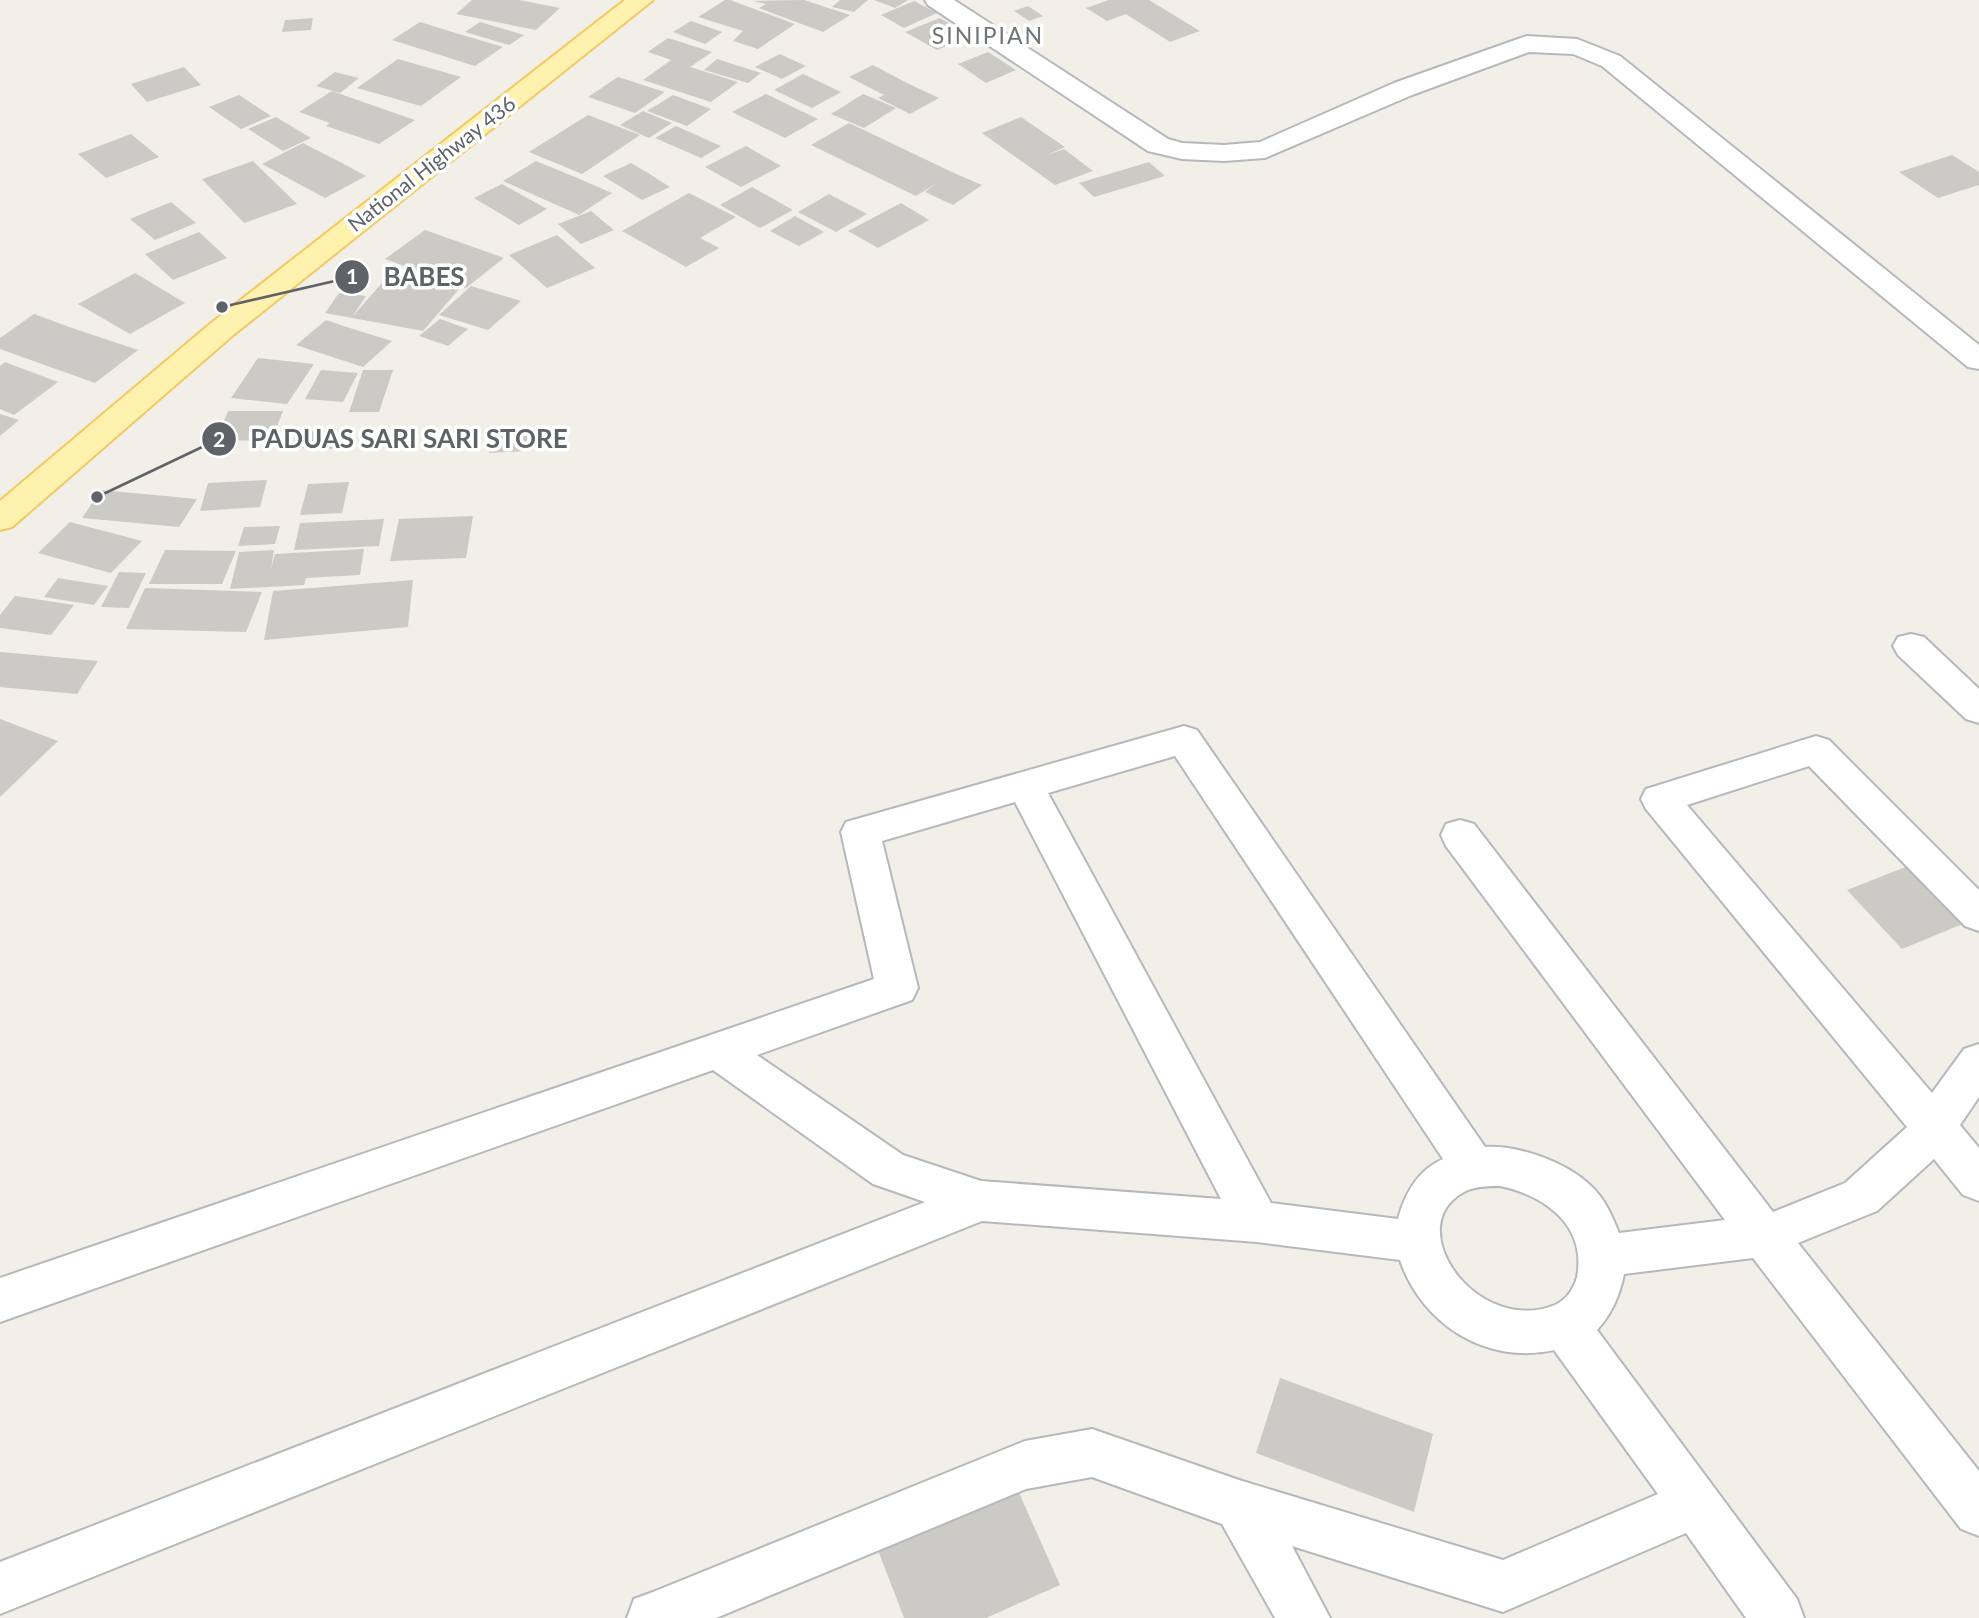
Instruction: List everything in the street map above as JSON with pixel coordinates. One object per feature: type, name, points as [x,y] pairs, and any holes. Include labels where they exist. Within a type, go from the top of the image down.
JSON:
[{"type":"main road","name":"National Highway 436","points":[[5,509],[221,330],[575,49],[641,0]]},
{"type":"street","points":[[937,0],[1158,145],[1182,151],[1224,153],[1265,149],[1403,89],[1527,44],[1577,47],[1611,61],[1979,360]]},
{"type":"street","points":[[1911,646],[1975,702]]},
{"type":"street","points":[[0,1300],[897,988],[860,832],[1184,740],[1474,1168]]},
{"type":"street","points":[[1979,915],[1816,750],[1660,800],[1979,1181]]},
{"type":"street","points":[[1025,785],[1257,1222]]},
{"type":"street","points":[[1460,835],[1764,1236],[1979,1511]]},
{"type":"street","points":[[716,1050],[889,1170],[981,1201],[1257,1222],[1418,1241]]},
{"type":"street","points":[[1603,1256],[1764,1236],[1861,1197],[1926,1138],[1979,1062]]},
{"type":"street","points":[[1500,1166],[1530,1172],[1556,1184],[1579,1204],[1595,1228],[1603,1256],[1600,1284],[1587,1308],[1564,1324],[1535,1332],[1513,1331],[1471,1317],[1444,1296],[1426,1270],[1418,1241],[1420,1216],[1430,1194],[1449,1178],[1474,1168],[1500,1166]]},
{"type":"street","points":[[0,1588],[981,1201]]},
{"type":"street","points":[[1564,1324],[1778,1618]]},
{"type":"street","points":[[653,1618],[1025,1465],[1092,1453],[1238,1505],[1503,1586],[1695,1504]]},
{"type":"street","points":[[1238,1505],[1304,1618]]},
{"type":"building","points":[[472,0],[519,0],[560,8],[536,30],[456,14]]},
{"type":"building","points":[[725,0],[795,24],[758,49],[733,41],[743,31],[698,17]]},
{"type":"building","points":[[804,0],[850,15],[823,32],[759,8],[766,4],[753,1]]},
{"type":"building","points":[[840,0],[868,0],[854,12],[832,7]]},
{"type":"building","points":[[874,0],[908,0],[895,8]]},
{"type":"building","points":[[1109,0],[1149,0],[1200,31],[1170,42],[1126,14],[1107,21],[1086,8]]},
{"type":"building","points":[[914,1],[937,13],[904,28],[881,15]]},
{"type":"building","points":[[1028,6],[1043,16],[1029,21],[1014,11]]},
{"type":"building","points":[[313,18],[311,30],[282,32],[285,20]]},
{"type":"building","points":[[940,18],[971,36],[937,50],[905,32]]},
{"type":"building","points":[[691,21],[722,32],[705,44],[673,32]]},
{"type":"building","points":[[420,22],[503,47],[475,66],[392,40]]},
{"type":"building","points":[[480,22],[524,35],[509,45],[465,32]]},
{"type":"building","points":[[668,38],[712,52],[690,67],[738,82],[711,102],[643,80],[671,60],[648,52]]},
{"type":"building","points":[[988,52],[1016,70],[986,83],[958,64]]},
{"type":"building","points":[[780,54],[806,66],[782,79],[755,67]]},
{"type":"building","points":[[398,59],[461,77],[421,106],[357,88]]},
{"type":"building","points":[[717,59],[761,73],[748,83],[704,70]]},
{"type":"building","points":[[873,65],[939,98],[910,114],[878,98],[884,95],[849,77]]},
{"type":"building","points":[[184,67],[201,85],[147,102],[131,84]]},
{"type":"building","points":[[335,72],[359,78],[340,93],[316,86]]},
{"type":"building","points":[[803,74],[841,92],[812,108],[774,90]]},
{"type":"building","points":[[618,77],[665,92],[635,113],[588,97]]},
{"type":"building","points":[[332,91],[415,120],[379,144],[326,126],[330,123],[299,112]]},
{"type":"building","points":[[766,94],[818,119],[785,138],[732,112]]},
{"type":"building","points":[[863,94],[896,108],[864,128],[831,114]]},
{"type":"building","points":[[239,95],[271,116],[241,129],[209,107]]},
{"type":"building","points":[[673,95],[711,109],[687,126],[647,111]]},
{"type":"building","points":[[643,111],[672,123],[649,138],[620,125]]},
{"type":"building","points":[[588,115],[640,135],[582,174],[529,152]]},
{"type":"building","points":[[276,117],[311,138],[283,151],[248,129]]},
{"type":"building","points":[[1021,117],[1065,147],[1047,155],[1064,149],[1093,171],[1055,185],[982,133]]},
{"type":"building","points":[[849,123],[982,185],[953,205],[925,192],[937,183],[916,196],[811,145]]},
{"type":"building","points":[[676,126],[721,146],[701,158],[655,138]]},
{"type":"building","points":[[131,134],[159,157],[106,178],[78,154]]},
{"type":"building","points":[[303,143],[366,176],[325,198],[262,164]]},
{"type":"building","points":[[746,146],[781,166],[741,187],[705,167]]},
{"type":"building","points":[[1952,155],[1979,172],[1979,185],[1938,198],[1899,172]]},
{"type":"building","points":[[253,161],[297,204],[244,223],[202,179]]},
{"type":"building","points":[[536,161],[612,193],[579,215],[503,181]]},
{"type":"building","points":[[1149,162],[1165,176],[1094,197],[1079,183]]},
{"type":"building","points":[[631,163],[670,187],[642,200],[603,176]]},
{"type":"building","points":[[502,184],[547,209],[519,225],[474,198]]},
{"type":"building","points":[[752,187],[793,210],[760,228],[720,205]]},
{"type":"building","points":[[689,193],[736,217],[700,238],[719,248],[686,267],[622,231]]},
{"type":"building","points":[[829,194],[867,214],[836,232],[798,212]]},
{"type":"building","points":[[171,202],[196,223],[155,240],[130,219]]},
{"type":"building","points":[[901,203],[929,220],[878,248],[848,231]]},
{"type":"building","points":[[591,211],[614,230],[581,244],[558,224]]},
{"type":"building","points":[[795,216],[824,232],[799,246],[770,231]]},
{"type":"building","points":[[425,230],[504,258],[466,288],[385,259]]},
{"type":"building","points":[[199,232],[227,258],[173,280],[145,254]]},
{"type":"building","points":[[557,235],[595,268],[547,288],[509,255]]},
{"type":"building","points":[[135,273],[185,303],[130,334],[78,304]]},
{"type":"building","points":[[389,275],[460,288],[423,331],[325,313],[339,293],[366,296],[352,317]]},
{"type":"building","points":[[471,286],[521,301],[488,330],[439,315]]},
{"type":"building","points":[[34,314],[138,350],[95,383],[0,349],[0,338]]},
{"type":"building","points":[[440,319],[468,329],[448,346],[419,336]]},
{"type":"building","points":[[326,320],[392,341],[363,367],[296,345]]},
{"type":"building","points":[[258,358],[314,364],[287,404],[231,398]]},
{"type":"building","points":[[5,362],[58,382],[14,415],[0,409],[0,366]]},
{"type":"building","points":[[321,370],[358,373],[343,402],[305,399]]},
{"type":"building","points":[[363,370],[393,370],[379,412],[349,412]]},
{"type":"building","points":[[228,411],[283,411],[271,441],[216,440]]},
{"type":"building","points":[[0,414],[19,420],[0,436]]},
{"type":"building","points":[[528,428],[526,451],[489,453],[491,430]]},
{"type":"building","points":[[297,431],[353,431],[347,449],[291,448]]},
{"type":"building","points":[[267,480],[260,507],[200,511],[208,483]]},
{"type":"building","points":[[349,482],[342,513],[300,515],[308,484]]},
{"type":"building","points":[[101,490],[197,499],[179,527],[82,518]]},
{"type":"building","points":[[473,516],[466,558],[390,561],[399,519]]},
{"type":"building","points":[[384,519],[379,546],[294,550],[300,523]]},
{"type":"building","points":[[70,522],[142,541],[111,573],[38,553]]},
{"type":"building","points":[[280,526],[275,544],[238,546],[244,527]]},
{"type":"building","points":[[364,549],[360,575],[306,578],[304,585],[230,589],[239,552],[274,550],[271,569],[275,554]]},
{"type":"building","points":[[165,550],[236,551],[222,584],[149,584]]},
{"type":"building","points":[[119,572],[146,573],[129,608],[101,607]]},
{"type":"building","points":[[58,578],[108,586],[94,605],[44,597]]},
{"type":"building","points":[[413,580],[408,627],[264,640],[273,591]]},
{"type":"building","points":[[145,588],[262,592],[246,632],[126,629]]},
{"type":"building","points":[[15,596],[74,605],[51,635],[0,628],[0,615]]},
{"type":"building","points":[[0,652],[98,661],[77,694],[0,687]]},
{"type":"building","points":[[0,719],[58,741],[0,797]]},
{"type":"building","points":[[1913,864],[1970,921],[1902,949],[1847,890]]},
{"type":"building","points":[[1280,1378],[1433,1434],[1414,1512],[1256,1453]]},
{"type":"building","points":[[1016,1486],[1060,1585],[986,1618],[904,1618],[876,1545]]},
{"type":"place","name":"BABES","points":[[222,307]]},
{"type":"place","name":"PADUAS SARI SARI STORE","points":[[97,497]]},
{"type":"district","name":"SINIPIAN","points":[[988,35]]}]
